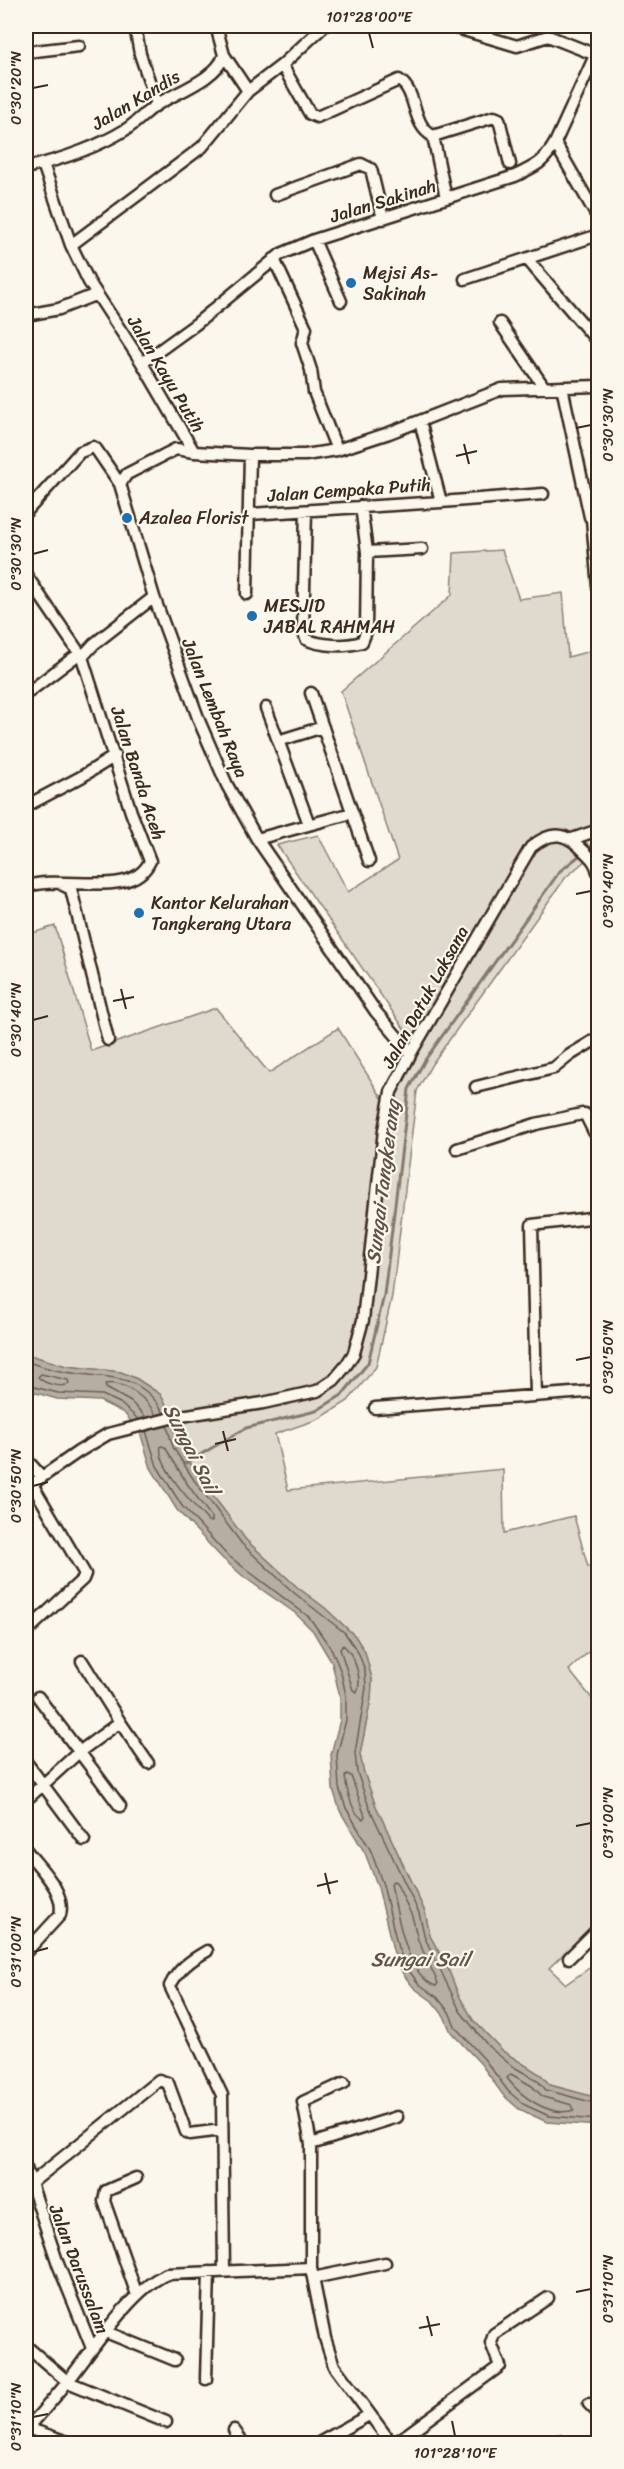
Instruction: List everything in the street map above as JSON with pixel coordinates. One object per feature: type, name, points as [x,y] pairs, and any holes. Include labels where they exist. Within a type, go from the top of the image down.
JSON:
[{"type":"street","points":[[135,26],[140,54],[157,104]]},
{"type":"street","points":[[216,26],[224,55],[248,91]]},
{"type":"street","points":[[71,245],[202,147],[248,91],[282,65],[324,26]]},
{"type":"street","points":[[450,26],[517,46],[548,36],[597,52]]},
{"type":"street","points":[[26,52],[79,46]]},
{"type":"street","name":"Jalan Sakinah","points":[[141,363],[196,324],[273,259],[314,240],[514,176],[540,164],[555,143],[597,52]]},
{"type":"street","name":"Jalan Kandis","points":[[26,168],[96,144],[126,130],[157,104],[209,75],[223,60],[224,55]]},
{"type":"street","points":[[282,65],[310,114],[317,117],[399,80],[405,84],[422,126],[427,133],[433,136],[494,117],[499,118],[510,164]]},
{"type":"street","points":[[433,136],[446,198]]},
{"type":"street","points":[[555,143],[594,199],[598,218]]},
{"type":"street","name":"Jalan Kayu Putih","points":[[43,164],[71,245],[96,294],[141,363],[194,452],[250,456],[305,455],[337,450],[502,389],[598,386]]},
{"type":"street","points":[[275,195],[361,164],[371,169],[383,219]]},
{"type":"street","points":[[465,279],[598,235]]},
{"type":"street","points":[[314,240],[341,301]]},
{"type":"street","points":[[273,259],[306,328],[302,344],[311,370],[314,392],[337,450]]},
{"type":"street","points":[[527,259],[598,342]]},
{"type":"street","points":[[26,315],[59,309],[96,294]]},
{"type":"street","points":[[500,323],[544,387]]},
{"type":"street","points":[[562,387],[595,520],[598,587]]},
{"type":"street","name":"Jalan Cempaka Putih","points":[[250,514],[441,502],[420,421]]},
{"type":"street","name":"Jalan Lembah Raya","points":[[26,512],[80,452],[93,447],[96,449],[120,484],[154,597],[200,723],[227,785],[257,839],[376,1012],[411,1053]]},
{"type":"street","points":[[120,484],[127,474],[176,449],[194,452]]},
{"type":"street","points":[[247,594],[250,456]]},
{"type":"street","points":[[441,502],[543,494]]},
{"type":"street","points":[[306,511],[303,630],[306,639],[313,642],[353,645],[362,642],[366,632],[367,552],[362,506]]},
{"type":"street","points":[[367,552],[422,549]]},
{"type":"street","name":"Jalan Banda Aceh","points":[[26,575],[81,655],[131,812],[150,861],[145,871],[130,880],[100,884],[42,883],[26,887]]},
{"type":"street","points":[[26,694],[81,655],[154,597]]},
{"type":"street","points":[[311,693],[369,861]]},
{"type":"street","points":[[266,708],[309,824]]},
{"type":"street","points":[[278,741],[322,727]]},
{"type":"street","points":[[26,806],[81,777],[114,756]]},
{"type":"street","points":[[257,839],[352,813]]},
{"type":"street","name":"Jalan Datuk Laksana","points":[[29,1486],[98,1440],[130,1427],[317,1391],[334,1380],[354,1353],[363,1320],[384,1131],[392,1092],[411,1053],[531,847],[551,836],[564,835],[576,843],[598,830]]},
{"type":"street","points":[[576,843],[597,866]]},
{"type":"street","points":[[59,883],[71,889],[108,1040]]},
{"type":"street","points":[[476,1086],[554,1068],[598,1038]]},
{"type":"street","points":[[458,1149],[536,1124],[582,1114],[587,1117],[594,1132],[598,1135]]},
{"type":"street","points":[[536,1395],[532,1225],[598,1217]]},
{"type":"street","points":[[375,1408],[598,1391]]},
{"type":"street","points":[[26,1459],[42,1476]]},
{"type":"street","points":[[26,1632],[83,1579],[85,1574],[29,1486]]},
{"type":"street","points":[[82,1661],[148,1763]]},
{"type":"street","points":[[38,1697],[120,1806]]},
{"type":"street","points":[[26,1800],[79,1752],[120,1722]]},
{"type":"street","points":[[26,1762],[84,1840]]},
{"type":"street","points":[[26,1850],[62,1900],[60,1915],[26,1952]]},
{"type":"street","points":[[569,1958],[598,1929]]},
{"type":"street","points":[[207,1951],[189,1961],[179,1970],[170,1988],[222,2095],[224,2272]]},
{"type":"street","points":[[30,2184],[159,2080],[168,2083],[186,2132],[190,2134],[222,2130]]},
{"type":"street","points":[[344,2083],[303,2102],[311,2144],[312,2273],[325,2338],[334,2366],[393,2444],[500,2366],[491,2343],[494,2334],[548,2298]]},
{"type":"street","points":[[311,2144],[398,2116]]},
{"type":"street","name":"Jalan Darussalam","points":[[26,2168],[57,2264],[92,2348]]},
{"type":"street","points":[[136,2178],[106,2191],[104,2201],[137,2295]]},
{"type":"street","points":[[74,2444],[26,2429],[68,2382],[92,2348],[147,2285],[167,2274],[312,2273],[385,2263]]},
{"type":"street","points":[[206,2379],[209,2272]]},
{"type":"street","points":[[106,2332],[175,2360]]},
{"type":"street","points":[[26,2346],[68,2382],[166,2422]]},
{"type":"street","points":[[589,2404],[598,2412]]},
{"type":"street","points":[[317,2444],[369,2415]]},
{"type":"street","points":[[234,2430],[244,2444]]},
{"type":"shaded area","points":[[502,550],[519,599],[563,593],[568,657],[598,649],[598,850],[566,877],[432,1064],[417,1091],[392,1296],[376,1367],[348,1401],[319,1419],[275,1434],[288,1490],[503,1469],[504,1533],[574,1516],[588,1567],[598,1561],[598,1643],[569,1670],[598,1706],[598,1921],[549,1968],[566,1984],[598,1962],[598,2098],[550,2085],[541,2075],[504,2052],[473,2020],[458,1994],[447,1966],[430,1936],[425,1912],[375,1804],[363,1770],[360,1754],[371,1699],[372,1679],[365,1652],[355,1636],[246,1540],[182,1450],[170,1411],[160,1394],[121,1372],[66,1366],[26,1354],[26,935],[55,926],[91,1051],[216,1008],[269,1073],[338,1028],[382,1098],[412,1040],[277,845],[318,835],[348,892],[398,860],[341,691],[452,595],[454,553]]},
{"type":"water","name":"Sungai Sail","points":[[26,1354],[66,1366],[121,1372],[160,1394],[170,1411],[182,1450],[246,1540],[355,1636],[365,1652],[372,1679],[371,1699],[360,1754],[363,1770],[375,1804],[425,1912],[430,1936],[447,1966],[458,1994],[473,2020],[504,2052],[541,2075],[550,2085],[598,2098],[598,2126],[547,2122],[519,2109],[503,2095],[481,2064],[451,2032],[444,2016],[432,2001],[414,1988],[403,1974],[393,1950],[378,1887],[365,1853],[340,1811],[333,1789],[331,1754],[340,1720],[340,1697],[332,1663],[313,1631],[295,1613],[244,1577],[222,1558],[177,1510],[151,1468],[140,1432],[124,1413],[100,1401],[57,1399],[26,1390]]},
{"type":"waterway","name":"Sungai Tangkerang","points":[[186,1463],[246,1428],[316,1411],[342,1395],[368,1363],[384,1295],[409,1089],[425,1060],[560,871],[598,841]]},
{"type":"place","name":"Mejsi As- Sakinah","points":[[351,283]]},
{"type":"place","name":"Azalea Florist","points":[[127,518]]},
{"type":"place","name":"MESJID JABAL RAHMAH","points":[[252,616]]},
{"type":"place","name":"Kantor Kelurahan Tangkerang Utara","points":[[139,913]]}]
